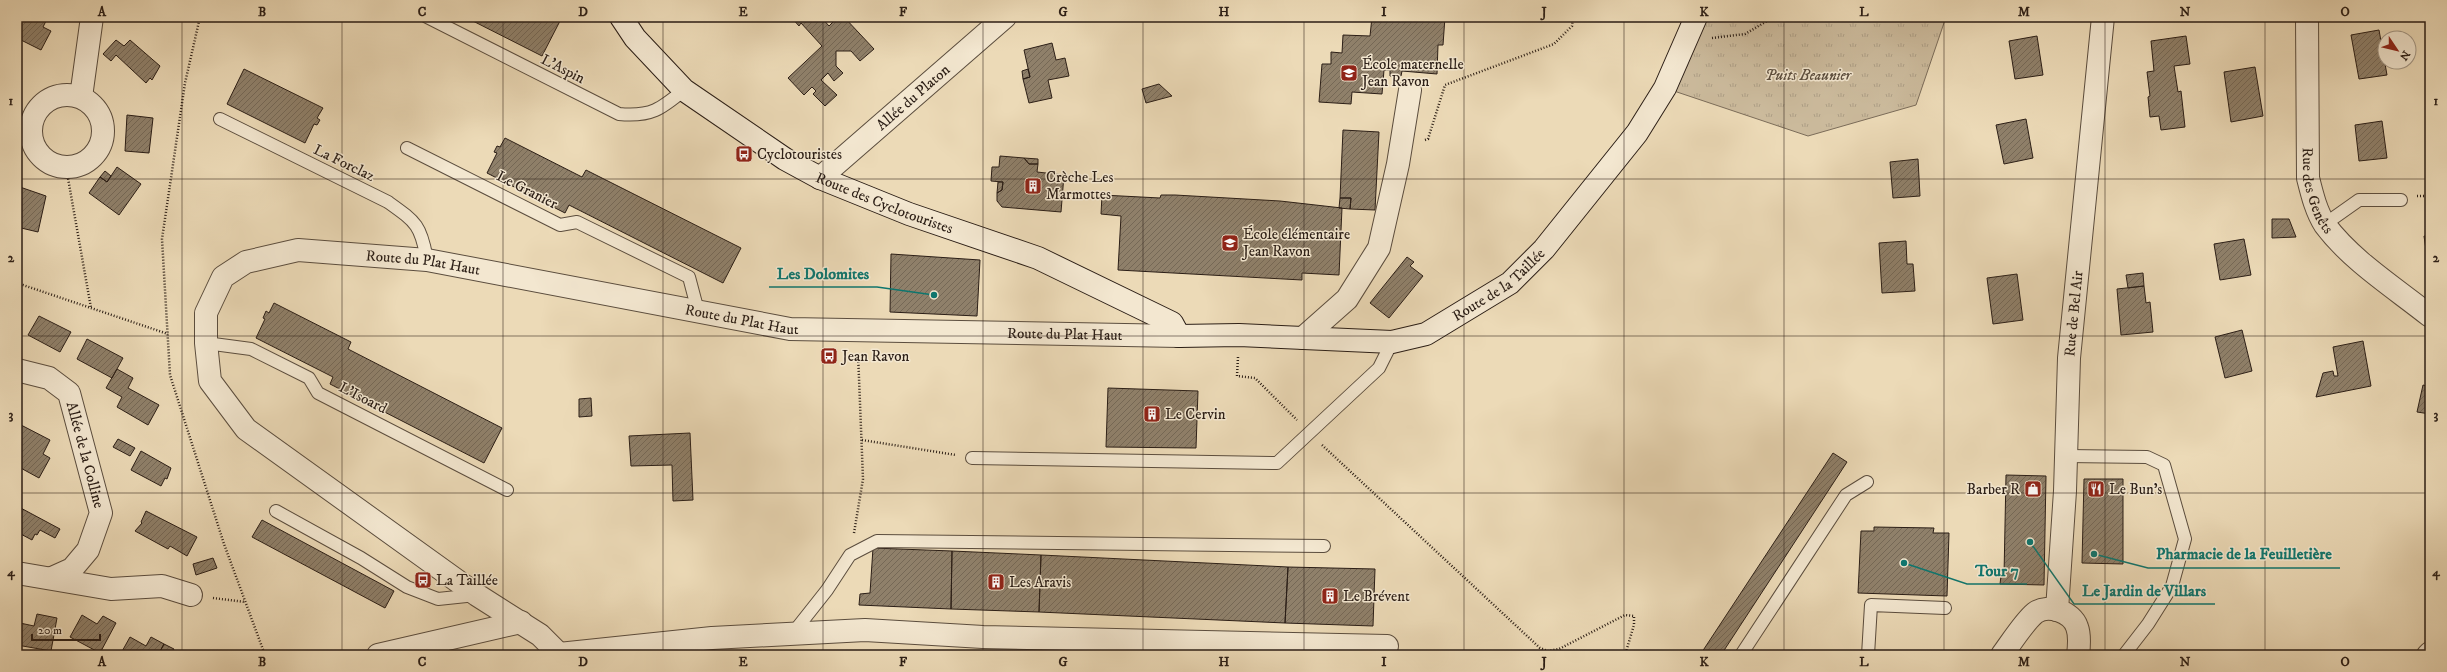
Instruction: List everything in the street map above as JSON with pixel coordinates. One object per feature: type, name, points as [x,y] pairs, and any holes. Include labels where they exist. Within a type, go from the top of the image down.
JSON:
[{"type":"street","points":[[81,98],[92,17]]},
{"type":"street","name":"Route des Cyclotouristes","points":[[621,17],[635,38],[684,90],[749,136],[820,178],[909,214],[1038,258],[1172,323],[1179,336]]},
{"type":"street","name":"Allée du Platon","points":[[820,178],[1006,17]]},
{"type":"street","name":"Route de la Taillée","points":[[1179,336],[1239,335],[1392,342],[1426,334],[1510,283],[1544,249],[1637,133],[1665,88],[1696,17]]},
{"type":"street","name":"Rue de Bel Air","points":[[2057,610],[2067,456],[2069,358],[2103,17]]},
{"type":"street","name":"Rue des Genêts","points":[[2307,17],[2308,178],[2314,201],[2325,224],[2350,252],[2430,316]]},
{"type":"street","points":[[1303,338],[1347,298],[1379,248],[1401,148],[1410,90]]},
{"type":"street","points":[[70,94],[81,98],[92,104],[99,114],[103,126],[102,138],[97,150],[89,159],[78,165],[66,167],[50,162],[36,151],[32,140],[31,129],[33,118],[48,100],[58,95],[70,94]]},
{"type":"street","name":"Route du Plat Haut","points":[[560,654],[540,635],[478,595],[246,429],[210,381],[206,343],[206,313],[223,277],[246,262],[298,250],[427,260],[790,329],[1179,336]]},
{"type":"street","name":"Allée de la Colline","points":[[17,370],[49,378],[69,393],[101,513],[88,550],[72,569],[52,578]]},
{"type":"street","points":[[17,573],[111,589],[162,586],[191,595]]},
{"type":"street","points":[[2002,655],[2035,613],[2046,609],[2057,610],[2072,618],[2077,627],[2078,655]]},
{"type":"street","points":[[378,655],[521,622]]},
{"type":"street","points":[[560,654],[712,638],[865,630],[983,637],[1387,646]]},
{"type":"lane","name":"L'Aspin","points":[[428,17],[619,114],[638,116],[658,111],[684,90]]},
{"type":"lane","name":"La Forclaz","points":[[220,119],[388,202],[407,216],[422,233],[427,260]]},
{"type":"lane","name":"Le Granier","points":[[407,148],[560,225],[577,222],[689,278],[698,311]]},
{"type":"lane","points":[[2325,224],[2359,200],[2400,200]]},
{"type":"lane","points":[[972,458],[1277,463],[1308,432],[1379,368],[1392,342]]},
{"type":"lane","name":"L'Isoard","points":[[206,343],[251,348],[309,378],[318,393],[507,490]]},
{"type":"lane","points":[[2067,456],[2147,458],[2164,465],[2185,539],[2172,586],[2148,624],[2124,655]]},
{"type":"lane","points":[[1741,655],[1846,496],[1867,482]]},
{"type":"lane","points":[[276,511],[361,558],[407,587],[438,600],[478,595]]},
{"type":"lane","points":[[793,633],[827,590],[850,555],[877,542],[1324,546]]},
{"type":"lane","points":[[1868,655],[1871,605],[1945,608]]},
{"type":"path","points":[[1401,148],[1428,139],[1445,85],[1554,44],[1572,26],[1574,17]]},
{"type":"path","points":[[1688,37],[1699,40],[1746,34],[1774,17]]},
{"type":"path","points":[[66,167],[91,308]]},
{"type":"path","points":[[17,283],[168,334]]},
{"type":"path","points":[[850,555],[863,479],[857,331]]},
{"type":"path","points":[[1239,335],[1237,376],[1255,378],[1308,432],[1540,648],[1548,651],[1559,649],[1625,614],[1634,616],[1634,625],[1625,655]]},
{"type":"path","points":[[862,440],[972,458]]},
{"type":"path","points":[[191,595],[245,602]]},
{"type":"green space","name":"Puits Beaunier","points":[[1697,17],[1946,17],[1916,105],[1808,136],[1665,88]]},
{"type":"building","points":[[17,17],[48,17],[43,27],[51,31],[41,50],[17,38]]},
{"type":"building","points":[[465,17],[553,17],[560,21],[542,56]]},
{"type":"building","points":[[791,17],[821,17],[829,26],[838,17],[844,17],[874,49],[860,61],[851,51],[836,51],[836,66],[843,73],[834,81],[828,73],[821,80],[837,95],[825,106],[813,94],[816,91],[812,87],[804,95],[788,78],[822,46],[801,23],[799,26]]},
{"type":"building","points":[[1372,17],[1445,17],[1443,45],[1438,45],[1437,74],[1402,71],[1401,76],[1390,76],[1390,70],[1384,70],[1382,94],[1352,92],[1351,104],[1319,102],[1322,64],[1331,64],[1331,52],[1342,53],[1343,35],[1370,36]]},
{"type":"building","points":[[2377,30],[2377,70],[2386,70],[2387,75],[2359,79],[2351,35]]},
{"type":"building","points":[[2037,36],[2043,75],[2015,79],[2009,41]]},
{"type":"building","points":[[2186,36],[2190,64],[2174,66],[2178,92],[2181,91],[2185,127],[2161,130],[2159,116],[2150,117],[2148,97],[2150,96],[2147,72],[2154,71],[2151,41]]},
{"type":"building","points":[[116,40],[124,46],[130,40],[160,66],[152,80],[150,78],[146,83],[116,55],[111,61],[103,54]]},
{"type":"building","points":[[1052,43],[1056,60],[1065,58],[1069,76],[1048,80],[1052,98],[1029,103],[1023,79],[1030,77],[1024,50]]},
{"type":"building","points":[[2255,67],[2263,116],[2231,122],[2224,72]]},
{"type":"building","points":[[244,69],[323,108],[317,118],[320,120],[317,125],[314,124],[305,143],[227,104]]},
{"type":"building","points":[[1028,69],[1030,77],[1023,79],[1022,71]]},
{"type":"building","points":[[1159,84],[1172,96],[1146,103],[1142,89]]},
{"type":"building","points":[[127,115],[153,118],[149,153],[125,151]]},
{"type":"building","points":[[2026,119],[2033,158],[2004,164],[1996,125]]},
{"type":"building","points":[[2382,121],[2387,158],[2359,161],[2355,125]]},
{"type":"building","points":[[1343,130],[1379,132],[1375,210],[1350,209],[1351,198],[1340,198]]},
{"type":"building","points":[[505,138],[582,177],[586,170],[741,248],[723,283],[569,205],[565,213],[487,173],[497,153],[494,152],[497,146],[500,147]]},
{"type":"building","name":"Crèche Les Marmottes","points":[[1000,156],[1024,158],[1029,164],[1038,164],[1037,172],[1064,175],[1061,212],[1002,207],[997,201],[997,193],[1002,190],[1003,182],[991,181],[992,167],[999,167]]},
{"type":"building","points":[[1024,158],[1038,159],[1038,164],[1029,164]]},
{"type":"building","points":[[1918,159],[1920,196],[1893,198],[1890,162]]},
{"type":"building","points":[[117,167],[141,184],[119,215],[89,193],[100,177],[107,182]]},
{"type":"building","points":[[105,171],[111,176],[107,182],[100,177]]},
{"type":"building","points":[[998,182],[1003,182],[1002,190],[997,193]]},
{"type":"building","points":[[17,186],[46,196],[38,232],[17,227]]},
{"type":"building","name":"École élémentaire Jean Ravon","points":[[1102,195],[1160,198],[1161,195],[1175,195],[1280,201],[1342,208],[1339,275],[1302,273],[1302,280],[1118,270],[1121,216],[1101,214]]},
{"type":"building","points":[[1340,198],[1351,198],[1350,209],[1339,208]]},
{"type":"building","points":[[2272,219],[2289,219],[2296,237],[2272,238]]},
{"type":"building","points":[[2424,236],[2430,236],[2430,277]]},
{"type":"building","points":[[2244,239],[2251,275],[2220,280],[2214,244]]},
{"type":"building","points":[[1906,241],[1907,264],[1913,264],[1915,291],[1882,293],[1879,243]]},
{"type":"building","points":[[891,254],[980,260],[977,316],[890,312]]},
{"type":"building","points":[[1407,257],[1414,262],[1410,266],[1423,276],[1389,318],[1370,303]]},
{"type":"building","points":[[2143,273],[2144,286],[2128,288],[2126,275]]},
{"type":"building","points":[[2017,274],[2023,320],[1993,324],[1987,278]]},
{"type":"building","points":[[2144,286],[2146,303],[2150,302],[2153,332],[2121,335],[2117,289]]},
{"type":"building","points":[[274,303],[351,342],[348,349],[502,428],[484,463],[330,384],[333,377],[256,338],[265,319],[263,318],[266,311],[269,313]]},
{"type":"building","points":[[39,316],[71,332],[60,352],[28,335]]},
{"type":"building","points":[[2242,330],[2252,371],[2225,378],[2215,337]]},
{"type":"building","points":[[87,339],[123,358],[112,378],[77,359]]},
{"type":"building","points":[[2363,341],[2371,386],[2316,397],[2323,373],[2333,371],[2334,376],[2338,376],[2333,347]]},
{"type":"building","points":[[117,369],[133,378],[128,388],[159,405],[148,425],[117,407],[122,397],[106,388]]},
{"type":"building","points":[[2423,385],[2430,387],[2430,414],[2417,412]]},
{"type":"building","name":"Le Cervin","points":[[1108,388],[1198,391],[1196,448],[1106,447]]},
{"type":"building","points":[[591,398],[592,416],[579,417],[579,399]]},
{"type":"building","points":[[21,425],[50,440],[43,454],[50,458],[39,478],[17,466],[17,433]]},
{"type":"building","points":[[690,433],[693,500],[673,501],[672,465],[631,466],[629,436]]},
{"type":"building","points":[[118,439],[135,448],[130,456],[113,447]]},
{"type":"building","points":[[141,451],[171,468],[167,479],[165,478],[161,486],[131,470]]},
{"type":"building","points":[[1833,453],[1847,462],[1721,655],[1700,655]]},
{"type":"building","points":[[2006,475],[2046,476],[2044,585],[2000,584],[2001,576],[2004,576]]},
{"type":"building","points":[[2084,479],[2123,479],[2123,564],[2082,563]]},
{"type":"building","points":[[17,506],[60,529],[55,538],[40,530],[37,535],[35,534],[32,540],[17,532]]},
{"type":"building","points":[[146,511],[197,537],[187,556],[170,546],[168,549],[135,531],[142,523],[141,522]]},
{"type":"building","points":[[262,520],[394,591],[385,608],[252,537]]},
{"type":"building","points":[[1874,527],[1934,528],[1933,533],[1949,533],[1947,596],[1858,593],[1861,531],[1874,531]]},
{"type":"building","points":[[873,548],[952,551],[951,609],[859,605],[860,594],[870,593]]},
{"type":"building","name":"Les Aravis","points":[[952,551],[1041,555],[1039,612],[951,609]]},
{"type":"building","points":[[1041,555],[1288,567],[1285,623],[1039,612]]},
{"type":"building","points":[[213,558],[217,568],[196,575],[193,564]]},
{"type":"building","name":"Le Brévent","points":[[1288,567],[1375,569],[1373,626],[1285,623]]},
{"type":"building","points":[[37,614],[57,618],[51,651],[17,645],[20,623],[34,626]]},
{"type":"building","points":[[82,615],[97,624],[103,616],[116,623],[100,653],[70,637]]},
{"type":"building","points":[[130,637],[146,646],[151,637],[164,644],[158,655],[120,655]]},
{"type":"building","points":[[164,644],[174,649],[171,655],[158,655]]},
{"type":"place","name":"École maternelle Jean Ravon","points":[[1349,73]]},
{"type":"place","name":"Cyclotouristes","points":[[744,154]]},
{"type":"place","name":"Crèche Les Marmottes","points":[[1033,186]]},
{"type":"place","name":"École élémentaire Jean Ravon","points":[[1230,243]]},
{"type":"place","name":"Les Dolomites","points":[[934,295]]},
{"type":"place","name":"Jean Ravon","points":[[829,356]]},
{"type":"place","name":"Le Cervin","points":[[1152,414]]},
{"type":"place","name":"Barber R","points":[[2033,489]]},
{"type":"place","name":"Le Bun's","points":[[2096,489]]},
{"type":"place","name":"Le Jardin de Villars","points":[[2030,542]]},
{"type":"place","name":"Pharmacie de la Feuilletière","points":[[2094,554]]},
{"type":"place","name":"Tour 7","points":[[1904,563]]},
{"type":"place","name":"La Taillée","points":[[423,580]]},
{"type":"place","name":"Les Aravis","points":[[996,582]]},
{"type":"place","name":"Le Brévent","points":[[1330,596]]}]
